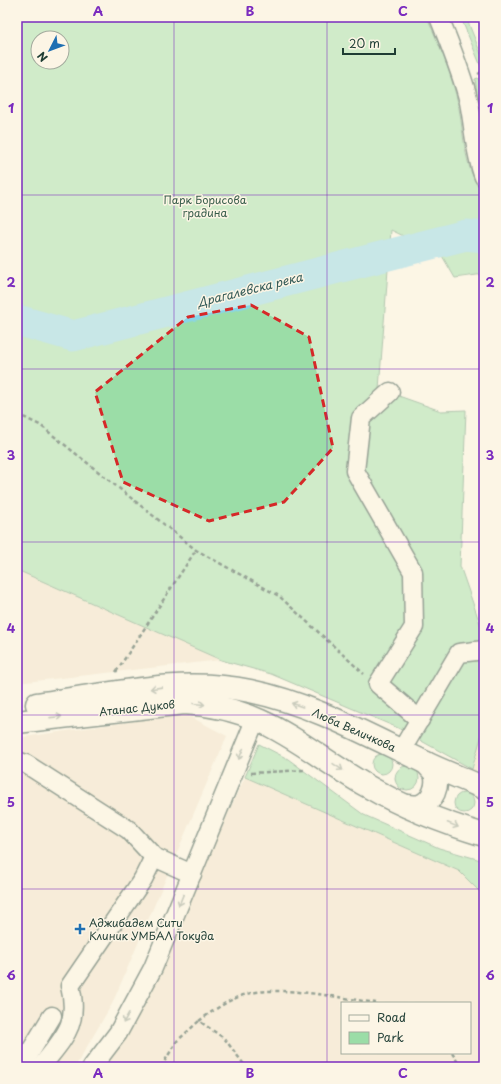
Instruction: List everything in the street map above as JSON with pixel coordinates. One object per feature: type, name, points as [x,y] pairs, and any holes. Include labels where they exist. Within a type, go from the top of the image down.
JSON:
[{"type":"main road","name":"Атанас Дуков","points":[[17,707],[163,687],[194,686]]},
{"type":"main road","name":"Люба Величкова","points":[[194,686],[250,690],[334,718],[426,763],[484,788]]},
{"type":"main road","name":"Атанас Дуков","points":[[17,722],[184,703],[217,706],[256,718]]},
{"type":"main road","points":[[256,718],[281,730],[311,761],[407,806],[459,828],[484,835]]},
{"type":"main road","points":[[311,761],[308,735],[310,726],[319,719],[334,718]]},
{"type":"main road","points":[[407,806],[419,806],[427,802],[435,791],[435,774],[426,763]]},
{"type":"street","points":[[439,17],[456,59],[468,100],[480,166],[484,178]]},
{"type":"street","points":[[390,392],[361,418],[355,471],[413,572],[414,627],[378,684],[420,720]]},
{"type":"street","points":[[401,751],[459,653],[484,650]]},
{"type":"street","points":[[92,1067],[118,1032],[153,968],[256,718]]},
{"type":"street","points":[[17,761],[26,764],[129,830],[154,857],[192,874]]},
{"type":"street","points":[[40,1067],[70,1027],[74,1001],[70,986],[143,879],[154,857]]},
{"type":"street","points":[[21,1067],[52,1016]]},
{"type":"path","points":[[17,414],[40,425],[196,550],[279,596],[359,670],[378,684]]},
{"type":"path","points":[[116,672],[196,550]]},
{"type":"path","points":[[235,770],[254,774],[311,761]]},
{"type":"path","points":[[161,1067],[177,1041],[199,1021],[225,1003],[248,994],[284,991],[368,1002]]},
{"type":"path","points":[[199,1021],[224,1038],[246,1067]]},
{"type":"path","points":[[453,1054],[457,1061],[458,1067]]},
{"type":"highlighted area","points":[[251,305],[309,337],[333,448],[284,502],[209,521],[123,482],[95,392],[188,317]]},
{"type":"shaded area","points":[[17,570],[221,660],[17,683]]},
{"type":"shaded area","name":"Аджибадем Сити Клиник УМБАЛ Токуда","points":[[185,714],[227,736],[112,1004],[75,1067],[17,1067],[17,738]]},
{"type":"shaded area","points":[[484,727],[484,774],[472,769]]},
{"type":"shaded area","points":[[245,777],[459,871],[484,896],[484,1067],[93,1067],[164,951]]},
{"type":"green space","name":"Парк Борисова градина","points":[[17,17],[427,17],[443,55],[453,85],[459,108],[467,160],[471,172],[484,194],[484,274],[455,278],[441,254],[391,230],[379,389],[441,411],[466,410],[460,566],[484,635],[484,727],[472,769],[398,728],[271,674],[221,660],[17,570]]},
{"type":"green space","points":[[466,17],[481,54],[484,54],[484,68],[482,69],[461,18]]},
{"type":"green space","points":[[478,78],[484,93],[484,139],[475,79]]},
{"type":"green space","points":[[259,744],[288,759],[364,815],[439,848],[484,861],[484,896],[459,871],[245,777]]},
{"type":"green space","points":[[382,754],[389,757],[392,764],[389,771],[382,774],[375,771],[372,764],[375,757]]},
{"type":"green space","points":[[402,766],[412,766],[419,773],[419,783],[412,790],[402,790],[395,783],[395,773]]},
{"type":"green space","points":[[464,793],[471,796],[474,803],[471,810],[464,813],[457,810],[454,803],[457,796]]},
{"type":"waterway","name":"Драгалевска река","points":[[17,320],[73,336],[466,235],[484,237]]},
{"type":"place","name":"Аджибадем Сити Клиник УМБАЛ Токуда","points":[[80,929]]}]
